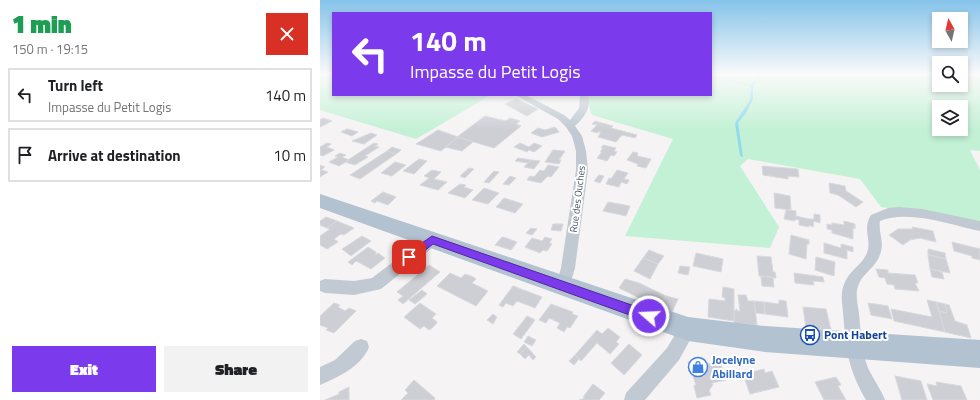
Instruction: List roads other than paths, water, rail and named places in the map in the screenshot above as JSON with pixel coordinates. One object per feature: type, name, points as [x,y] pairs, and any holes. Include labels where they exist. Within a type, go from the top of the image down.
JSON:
[{"type":"main road","points":[[320,201],[688,329],[765,339],[980,354]]},
{"type":"street","name":"Rue des Ouches","points":[[521,96],[561,117],[570,125],[577,136],[581,151],[582,170],[568,268],[563,286]]},
{"type":"street","points":[[570,125],[578,119],[585,109],[586,100],[584,96]]},
{"type":"street","points":[[876,400],[866,385],[857,365],[852,345],[850,288],[858,274],[871,262],[875,250],[872,225],[875,218],[890,212],[898,212],[980,226]]},
{"type":"street","points":[[325,286],[354,288],[376,284],[432,240]]},
{"type":"street","points":[[633,400],[673,354],[688,329]]},
{"type":"street","points":[[320,376],[341,366],[361,347]]},
{"type":"water","points":[[751,93],[753,93],[753,99],[746,113],[738,123],[743,157],[740,156],[735,123],[750,100]]},
{"type":"place","name":"Pont Habert","points":[[810,335]]},
{"type":"place","name":"Jocelyne Abillard","points":[[698,367]]}]
